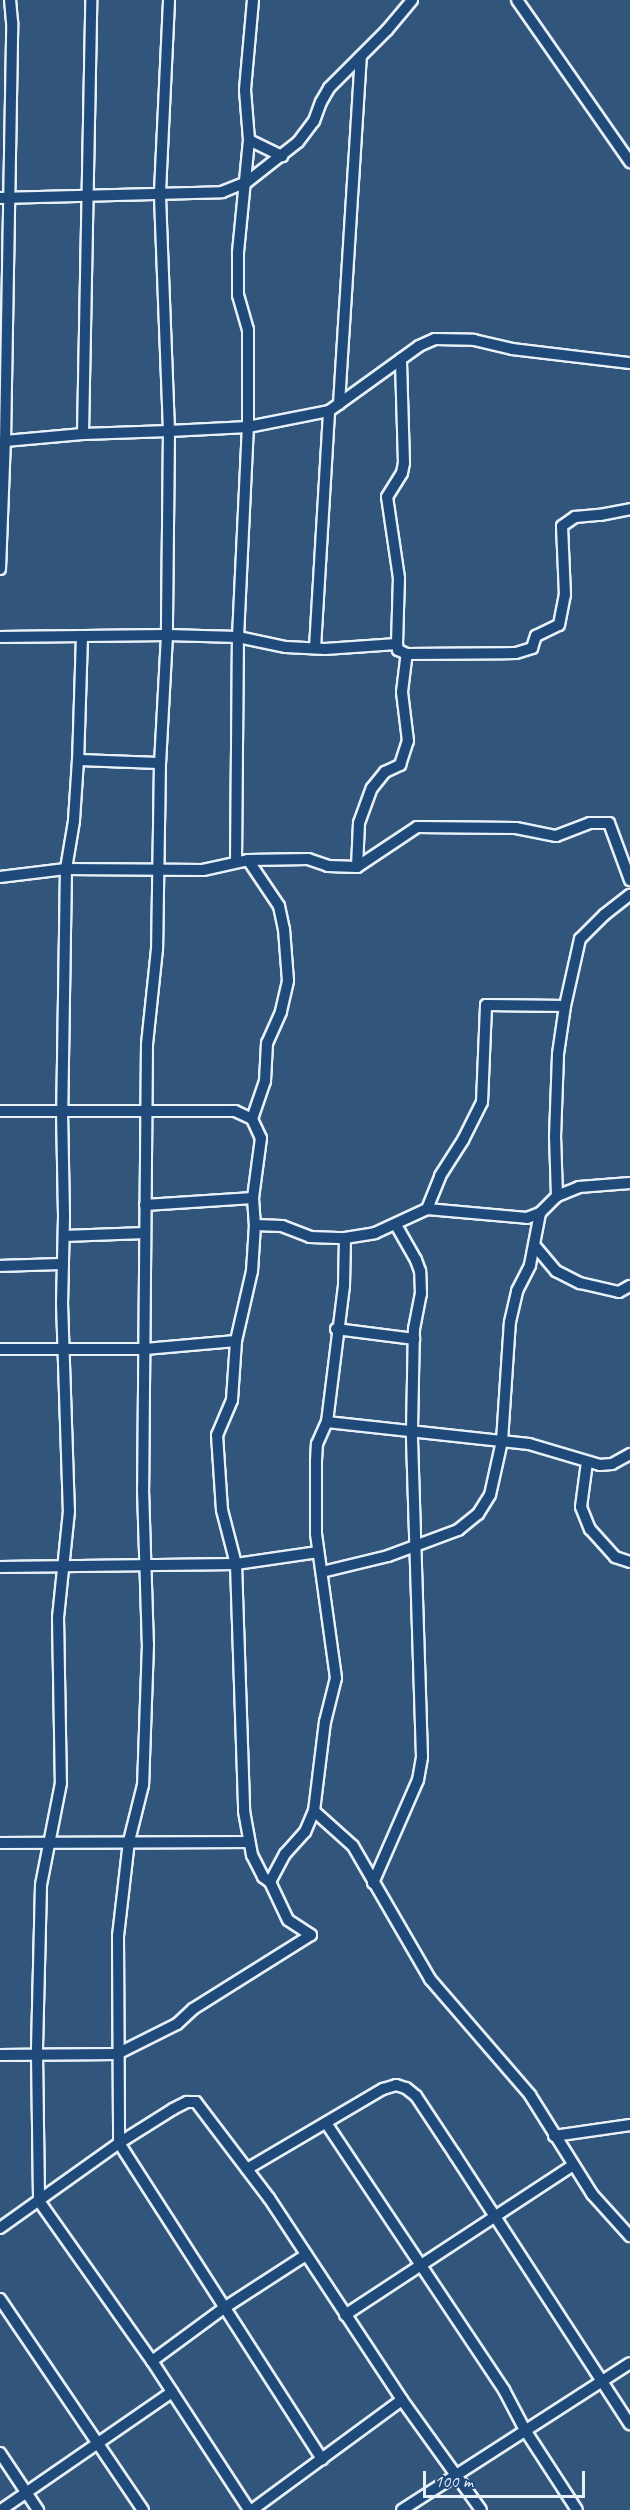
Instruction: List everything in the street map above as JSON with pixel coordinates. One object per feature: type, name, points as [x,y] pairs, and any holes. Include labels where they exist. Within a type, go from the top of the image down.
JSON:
[{"type":"street","points":[[0,569],[5,441],[2,429],[4,198],[12,22],[10,0]]},
{"type":"street","points":[[83,434],[91,0]]},
{"type":"street","points":[[169,0],[160,192],[169,431],[167,634],[160,763],[157,949],[147,1044],[143,1566],[148,1644],[143,1785],[129,1841],[118,1936],[119,2143],[322,2459]]},
{"type":"street","points":[[236,862],[238,637],[248,427],[248,330],[238,295],[238,253],[247,182],[249,140],[245,90],[254,0]]},
{"type":"street","points":[[4,198],[222,192],[247,182],[282,156],[314,121],[329,88],[361,57],[412,0]]},
{"type":"street","points":[[517,0],[630,162]]},
{"type":"street","points":[[339,404],[361,57]]},
{"type":"street","points":[[249,140],[282,156]]},
{"type":"street","points":[[5,441],[83,434],[248,427],[329,411],[419,346],[435,339],[454,338],[512,350],[630,363]]},
{"type":"street","points":[[401,359],[404,463],[402,473],[387,497],[399,578],[398,650],[407,654],[516,653],[532,648],[536,636],[559,625],[565,594],[562,526],[575,517],[630,509]]},
{"type":"street","points":[[315,648],[329,411]]},
{"type":"street","points":[[0,637],[167,634],[238,637],[286,646],[342,649],[397,644]]},
{"type":"street","points":[[82,636],[74,821],[66,869],[62,1111],[64,1348],[69,1511],[65,1568],[58,1617],[62,1773],[41,1885],[37,2054],[39,2202],[152,2361],[251,2510],[402,2400]]},
{"type":"street","points":[[357,867],[359,823],[372,788],[385,772],[400,765],[408,741],[402,692],[407,654]]},
{"type":"street","points":[[78,760],[160,763]]},
{"type":"street","points":[[0,877],[66,869],[203,870],[248,860],[308,859],[328,866],[357,867],[417,827],[516,828],[555,836],[590,823],[609,823],[630,880]]},
{"type":"street","points":[[248,860],[279,906],[284,929],[288,981],[281,1012],[267,1043],[265,1082],[252,1119]]},
{"type":"street","points":[[557,1196],[555,1137],[558,1054],[579,939],[603,915],[630,895]]},
{"type":"street","points":[[427,1209],[440,1176],[463,1140],[482,1102],[486,1005],[565,1006]]},
{"type":"street","points":[[0,1111],[235,1112],[252,1119],[261,1138],[253,1198],[255,1225],[252,1271],[236,1341],[232,1400],[217,1435],[222,1510],[236,1564],[244,1811],[248,1842],[262,1877],[270,1882],[288,1920],[311,1935],[193,2008],[177,2024],[117,2054],[0,2055]]},
{"type":"street","points":[[255,1225],[282,1226],[310,1237],[345,1239],[396,1226],[427,1209],[522,1218],[540,1214],[557,1196],[579,1187],[630,1183]]},
{"type":"street","points":[[145,1204],[253,1198]]},
{"type":"street","points":[[322,1572],[414,1547],[458,1530],[478,1514],[490,1495],[502,1440],[510,1322],[517,1291],[530,1265],[540,1214]]},
{"type":"street","points":[[373,1883],[418,1780],[422,1756],[412,1430],[414,1339],[421,1294],[420,1271],[396,1226]]},
{"type":"street","points":[[64,1236],[145,1233]]},
{"type":"street","points":[[270,1882],[285,1854],[305,1832],[314,1811],[325,1722],[336,1678],[318,1552],[316,1461],[317,1444],[327,1422],[336,1329],[344,1286],[345,1239]]},
{"type":"street","points":[[535,1246],[556,1271],[580,1283],[620,1292],[630,1286]]},
{"type":"street","points":[[0,1266],[63,1264]]},
{"type":"street","points":[[336,1329],[414,1339]]},
{"type":"street","points":[[0,1349],[145,1349],[236,1341]]},
{"type":"street","points":[[327,1422],[529,1444],[587,1462],[612,1464],[630,1454]]},
{"type":"street","points":[[587,1462],[582,1507],[590,1529],[615,1557],[630,1562]]},
{"type":"street","points":[[0,1567],[65,1568],[236,1564],[318,1552]]},
{"type":"street","points":[[314,1811],[353,1846],[430,1979],[530,2095],[592,2194],[630,2236]]},
{"type":"street","points":[[0,1843],[248,1842]]},
{"type":"street","points":[[247,2169],[383,2089],[396,2085],[406,2088],[416,2096],[630,2424]]},
{"type":"street","points":[[0,2228],[119,2143],[173,2109],[196,2102],[247,2169],[402,2400],[481,2510]]},
{"type":"street","points":[[326,2123],[504,2390],[525,2430],[577,2510]]},
{"type":"street","points":[[554,2136],[630,2125]]},
{"type":"street","points":[[345,2315],[573,2165]]},
{"type":"street","points":[[152,2361],[224,2308],[306,2255]]},
{"type":"street","points":[[0,2300],[143,2510]]},
{"type":"street","points":[[402,2510],[630,2363]]},
{"type":"street","points":[[0,2510],[172,2392]]},
{"type":"street","points":[[0,2453],[38,2510]]}]
